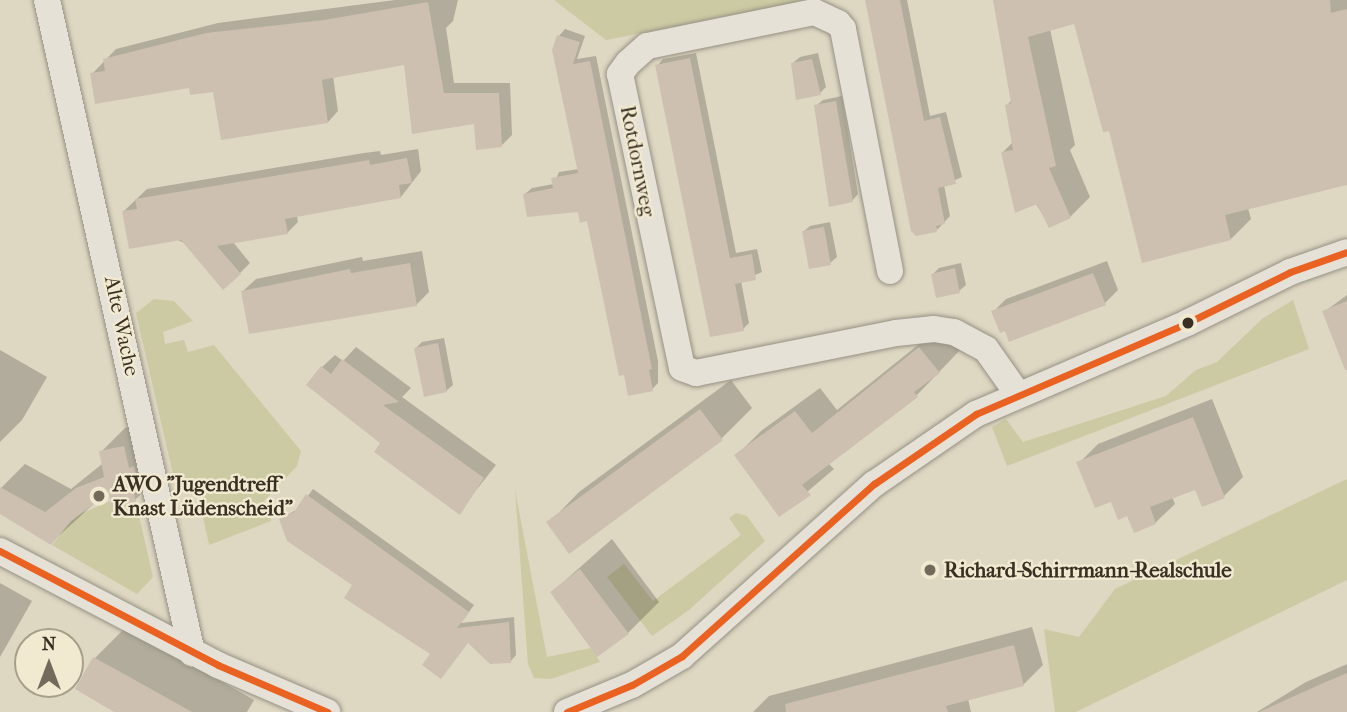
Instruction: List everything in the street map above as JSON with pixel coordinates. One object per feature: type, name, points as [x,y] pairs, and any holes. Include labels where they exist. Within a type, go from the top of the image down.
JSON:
[{"type":"street","name":"Alte Wache","points":[[47,0],[192,653]]},
{"type":"street","name":"Rotdornweg","points":[[890,271],[838,23],[814,12],[647,47],[628,63],[620,74],[682,368],[696,373],[895,333],[934,330],[954,332],[986,349],[1017,393]]},
{"type":"street","points":[[567,712],[632,685],[682,656],[874,484],[976,414],[1017,393],[1187,323],[1290,272],[1347,252]]},
{"type":"street","points":[[0,551],[192,653],[327,712]]},
{"type":"shaded area","points":[[554,0],[810,0],[606,40]]},
{"type":"shaded area","points":[[154,299],[174,301],[193,321],[163,332],[165,344],[184,340],[188,352],[214,345],[301,451],[297,466],[264,501],[271,521],[209,545],[195,479],[175,483],[136,313]]},
{"type":"shaded area","points":[[1293,300],[1309,349],[1007,466],[992,427],[1006,419],[1023,442],[1166,396],[1196,370],[1217,362],[1262,319]]},
{"type":"shaded area","points":[[1347,479],[1347,580],[1076,712],[1055,712],[1044,629],[1079,637],[1115,589]]},
{"type":"shaded area","points":[[515,490],[547,657],[591,648],[600,662],[551,679],[534,678],[528,664]]},
{"type":"shaded area","points":[[110,501],[111,507],[136,502],[153,577],[137,594],[52,545],[76,516]]},
{"type":"shaded area","points":[[736,513],[747,516],[765,541],[689,610],[652,636],[607,577],[624,564],[653,601],[741,535],[729,518]]},
{"type":"building","points":[[865,0],[900,0],[924,121],[940,117],[956,184],[938,188],[945,224],[936,226],[937,232],[916,236],[911,231]]},
{"type":"building","points":[[993,0],[1330,0],[1331,13],[1347,9],[1347,185],[1225,215],[1231,240],[1142,263],[1109,131],[1103,132],[1074,24],[1028,37],[1056,166],[1049,168],[1071,218],[1049,228],[1037,204],[1015,213],[1001,152],[1013,150],[1005,105],[1011,103]]},
{"type":"building","points":[[428,2],[444,93],[499,93],[502,147],[476,150],[474,124],[412,134],[404,65],[322,80],[328,123],[221,140],[213,92],[190,95],[189,88],[95,104],[90,73],[105,71],[103,59],[206,33],[324,20]]},
{"type":"building","points":[[557,35],[580,42],[573,64],[590,61],[652,369],[649,370],[653,391],[628,396],[624,375],[619,376],[587,221],[580,223],[578,212],[527,217],[523,194],[553,188],[551,178],[578,173],[552,50]]},
{"type":"building","points":[[690,58],[730,258],[752,254],[756,280],[735,284],[744,331],[710,337],[655,65]]},
{"type":"building","points":[[812,59],[821,95],[796,100],[791,63]]},
{"type":"building","points":[[836,101],[853,202],[829,207],[814,105]]},
{"type":"building","points":[[407,158],[412,183],[399,185],[401,198],[285,219],[288,234],[217,246],[241,274],[223,290],[181,240],[129,249],[122,211],[137,209],[135,199],[369,160],[370,165]]},
{"type":"building","points":[[824,227],[831,265],[809,269],[802,231]]},
{"type":"building","points":[[410,263],[417,306],[249,334],[241,291],[350,269],[351,273]]},
{"type":"building","points":[[955,268],[960,293],[936,298],[931,274]]},
{"type":"building","points":[[1093,273],[1106,305],[1009,342],[1005,331],[1000,333],[991,311]]},
{"type":"building","points":[[1347,301],[1347,370],[1345,370],[1322,311]]},
{"type":"building","points":[[438,343],[447,392],[424,397],[414,348]]},
{"type":"building","points":[[919,347],[940,373],[914,392],[918,397],[802,485],[811,495],[779,517],[734,455],[795,411],[812,433]]},
{"type":"building","points":[[342,359],[399,402],[383,405],[484,478],[460,515],[374,452],[380,443],[306,385],[321,366],[331,374]]},
{"type":"building","points":[[700,409],[723,440],[569,554],[546,522]]},
{"type":"building","points":[[1193,417],[1225,498],[1202,507],[1195,490],[1150,507],[1156,524],[1134,533],[1127,516],[1118,520],[1111,502],[1095,508],[1076,462]]},
{"type":"building","name":"AWO \"Jugendtreff Knast Lüdenscheid\"","points":[[124,446],[129,468],[134,466],[136,473],[130,477],[136,502],[111,508],[109,492],[70,522],[51,545],[0,514],[0,487],[45,512],[76,488],[104,477],[99,451]]},
{"type":"building","points":[[306,494],[469,612],[457,628],[509,622],[511,663],[490,664],[468,643],[441,679],[422,665],[430,654],[344,598],[352,585],[287,541],[279,519],[294,512]]},
{"type":"building","points":[[580,569],[629,634],[597,657],[550,592]]},
{"type":"building","points":[[1014,645],[1024,686],[946,706],[948,712],[786,712],[785,704]]},
{"type":"building","points":[[93,657],[192,712],[114,712],[84,694],[84,673]]},
{"type":"building","points":[[1347,673],[1347,712],[1259,712],[1321,684]]},
{"type":"transit line","points":[[567,712],[632,685],[682,656],[874,484],[976,414],[1187,323],[1290,272],[1347,252]]},
{"type":"transit line","points":[[0,551],[218,665],[327,712]]},
{"type":"place","name":"AWO \"Jugendtreff Knast Lüdenscheid\"","points":[[99,496]]},
{"type":"place","name":"Richard-Schirrmann-Realschule","points":[[930,570]]}]
